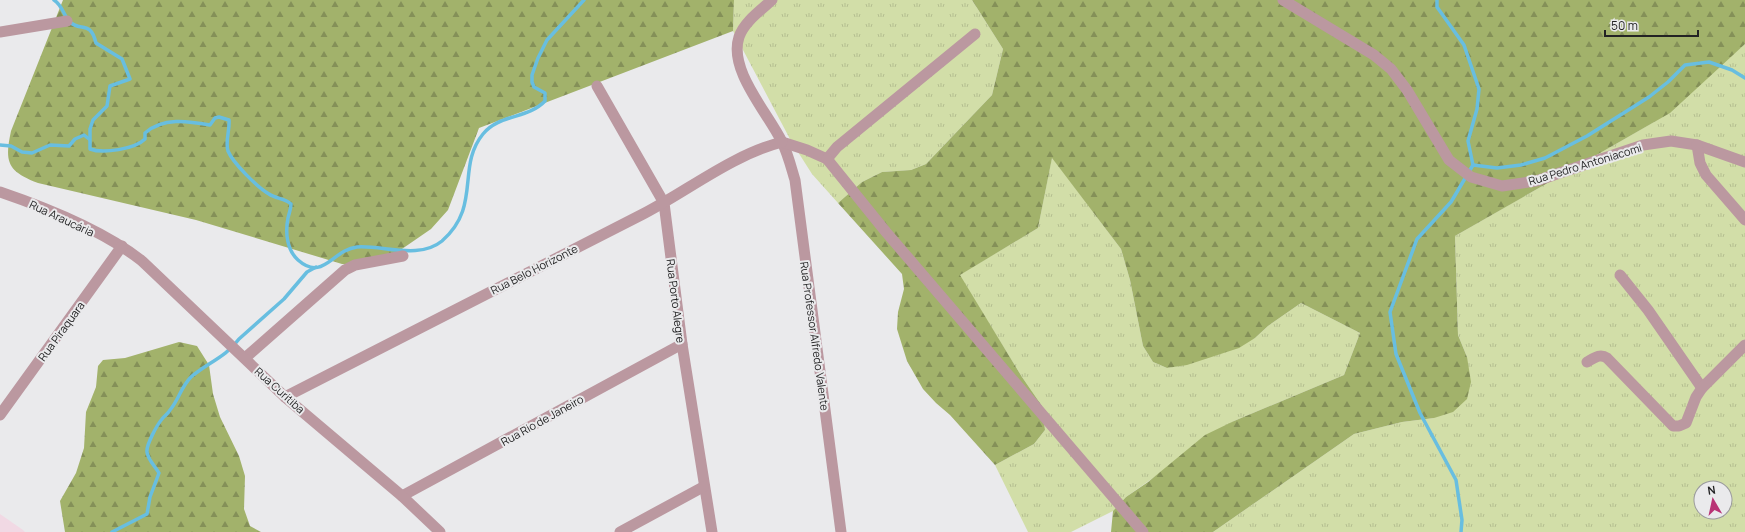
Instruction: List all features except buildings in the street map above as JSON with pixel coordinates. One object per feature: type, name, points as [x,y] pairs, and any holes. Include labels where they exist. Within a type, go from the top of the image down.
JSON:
[{"type":"street","name":"Rua Professor Alfredo Valente","points":[[772,0],[752,19],[740,36],[737,51],[741,71],[782,142],[795,180],[841,532]]},
{"type":"street","name":"Rua Pedro Antoniacomi","points":[[1283,0],[1374,55],[1391,69],[1407,90],[1449,160],[1471,177],[1502,186],[1536,181],[1643,145],[1671,142],[1697,145],[1745,162]]},
{"type":"street","points":[[0,32],[67,21]]},
{"type":"street","points":[[827,159],[837,148],[975,34]]},
{"type":"street","name":"Rua Porto Alegre","points":[[597,86],[664,203],[682,344],[703,487],[712,532]]},
{"type":"street","points":[[782,142],[807,150],[827,159],[892,238],[1143,532]]},
{"type":"street","name":"Rua Belo Horizonte","points":[[285,397],[664,203],[748,154],[764,147],[782,142]]},
{"type":"street","points":[[1697,145],[1700,163],[1706,176],[1745,220]]},
{"type":"street","name":"Rua Araucária","points":[[0,192],[35,204],[122,246]]},
{"type":"street","name":"Rua Curitiba","points":[[122,246],[142,261],[285,397],[402,496],[440,532]]},
{"type":"street","name":"Rua Piraquara","points":[[0,415],[122,246]]},
{"type":"street","points":[[244,358],[346,270],[355,265],[402,256]]},
{"type":"street","points":[[1620,275],[1648,310],[1702,388]]},
{"type":"street","name":"Rua Rio de Janeiro","points":[[402,496],[682,344]]},
{"type":"street","points":[[1588,362],[1603,355],[1673,426],[1679,426],[1686,423],[1702,388],[1745,345]]},
{"type":"street","points":[[620,532],[703,487]]},
{"type":"shaded area","points":[[0,514],[23,530],[25,532],[0,532]]},
{"type":"green space","points":[[63,0],[734,0],[733,31],[479,128],[448,210],[431,229],[399,251],[361,265],[342,264],[196,220],[38,183],[28,179],[14,170],[8,151],[11,131]]},
{"type":"green space","points":[[734,0],[972,0],[1003,49],[992,95],[926,164],[911,170],[882,172],[862,182],[838,203],[812,174],[791,141],[733,31]]},
{"type":"green space","points":[[972,0],[1745,0],[1745,44],[1670,113],[1455,236],[1458,335],[1467,357],[1471,382],[1467,399],[1453,412],[1434,418],[1402,422],[1354,434],[1213,532],[1111,532],[1113,511],[1126,497],[1148,482],[1205,435],[1234,421],[1344,375],[1360,333],[1301,303],[1268,326],[1255,338],[1239,348],[1187,365],[1167,368],[1153,362],[1143,346],[1130,280],[1121,249],[1052,158],[1038,228],[960,275],[1022,377],[1042,406],[1045,430],[1034,444],[995,465],[950,415],[923,389],[907,361],[897,329],[898,312],[904,289],[902,274],[838,203],[862,182],[882,172],[911,170],[926,164],[992,95],[1003,49]]},
{"type":"green space","points":[[1745,44],[1745,532],[1213,532],[1354,434],[1402,422],[1434,418],[1467,357],[1458,335],[1455,236],[1654,122]]},
{"type":"green space","points":[[1052,157],[1121,249],[1130,280],[1143,346],[1153,362],[1167,368],[1187,364],[1255,338],[1268,326],[1301,303],[1360,333],[1344,375],[1234,421],[1126,497],[1113,511],[1071,532],[1028,532],[995,465],[1034,444],[1045,430],[1042,406],[1022,377],[959,275],[1038,228]]},
{"type":"green space","points":[[179,342],[197,346],[209,365],[213,394],[220,417],[239,456],[245,476],[244,509],[250,526],[261,532],[65,532],[60,501],[76,473],[84,448],[86,412],[96,387],[98,366],[103,360],[125,358]]},
{"type":"waterway","points":[[54,0],[59,4],[69,21],[77,26],[91,31],[96,43],[122,59],[130,79],[110,86],[107,106],[93,120],[90,129],[90,149],[110,151],[127,148],[140,143],[145,139],[145,133],[152,128],[168,122],[193,122],[210,125],[215,118],[219,117],[229,120],[227,143],[228,151],[235,162],[258,186],[272,196],[291,204],[287,229],[289,246],[294,256],[298,260],[307,266],[314,268],[328,263],[348,249],[357,247],[412,251],[433,247],[442,241],[454,228],[461,214],[465,200],[471,160],[475,147],[483,134],[497,123],[530,111],[545,101],[545,93],[534,87],[532,82],[532,75],[538,58],[547,40],[584,0]]},
{"type":"waterway","points":[[1437,0],[1437,7],[1464,45],[1479,89],[1477,109],[1468,141],[1473,165],[1451,202],[1417,239],[1390,312],[1396,354],[1420,413],[1456,480],[1462,520],[1461,532]]},
{"type":"waterway","points":[[1473,165],[1497,168],[1521,165],[1545,158],[1587,136],[1649,97],[1668,82],[1685,65],[1709,62],[1732,70],[1745,78]]},
{"type":"waterway","points":[[0,145],[11,146],[22,152],[32,153],[50,145],[69,146],[75,139],[84,135],[89,139]]},
{"type":"waterway","points":[[112,532],[147,514],[150,497],[159,473],[148,455],[148,445],[157,426],[173,406],[182,389],[191,377],[228,351],[239,339],[284,299],[307,272],[316,267]]}]
